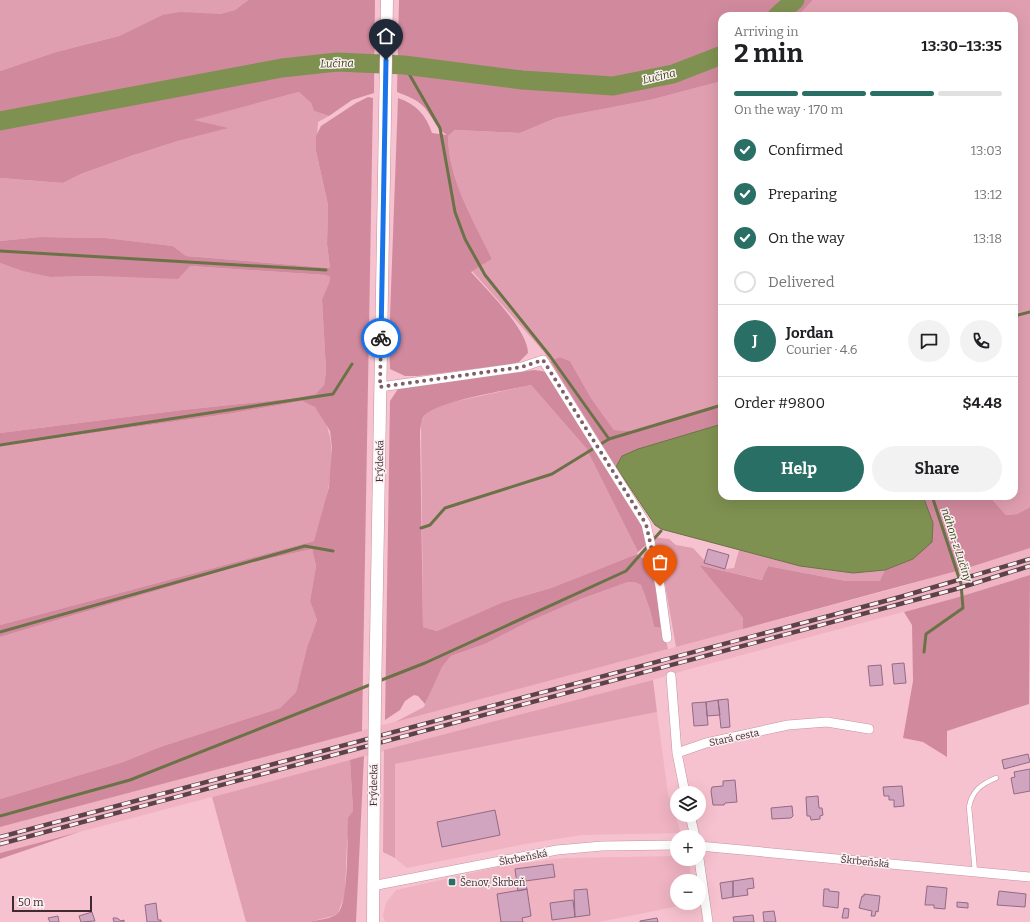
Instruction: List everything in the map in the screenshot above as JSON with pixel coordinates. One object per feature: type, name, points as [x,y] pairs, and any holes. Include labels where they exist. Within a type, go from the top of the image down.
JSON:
[{"type":"main road","name":"Frýdecká","points":[[373,922],[372,886],[380,387],[388,0]]},
{"type":"street","points":[[380,387],[522,367],[543,360],[646,524],[660,586],[667,638]]},
{"type":"street","points":[[671,676],[677,753],[684,786]]},
{"type":"street","name":"Stará cesta","points":[[677,753],[706,743],[788,725],[827,722],[869,729]]},
{"type":"street","name":"Škrbeňská","points":[[372,886],[556,850],[602,846],[670,845]]},
{"type":"street","name":"Škrbeňská","points":[[706,847],[1030,877]]},
{"type":"street","points":[[699,866],[708,922]]},
{"type":"lane","points":[[974,872],[970,807],[971,800],[977,788],[985,782],[996,778]]},
{"type":"shaded area","points":[[0,0],[248,0],[235,10],[220,14],[162,15],[119,36],[56,52],[0,71]]},
{"type":"shaded area","points":[[248,0],[375,0],[374,93],[352,100],[329,116],[314,111],[311,103],[299,92],[194,120],[229,128],[178,141],[131,156],[81,174],[63,183],[0,178],[0,71],[56,52],[119,36],[162,15],[180,12],[220,14],[235,10]]},
{"type":"shaded area","points":[[399,0],[813,0],[802,12],[718,12],[718,82],[650,100],[556,118],[520,133],[455,130],[448,136],[452,168],[457,184],[470,215],[492,259],[471,272],[506,311],[521,333],[526,344],[528,353],[519,362],[511,364],[418,376],[405,376],[390,369],[389,344],[398,98],[410,103],[420,111],[427,121],[432,133],[447,135],[437,126],[419,102],[397,92]]},
{"type":"shaded area","points":[[813,0],[1030,0],[1030,507],[1017,514],[1006,515],[993,500],[1018,500],[1018,12],[802,12]]},
{"type":"shaded area","points":[[718,82],[718,404],[632,431],[614,430],[591,398],[570,361],[560,357],[550,361],[544,352],[472,271],[492,259],[470,215],[457,184],[449,152],[448,136],[455,130],[520,133],[556,118],[650,100]]},
{"type":"shaded area","points":[[299,92],[311,103],[314,111],[329,116],[318,122],[316,151],[328,205],[327,244],[330,268],[186,256],[173,246],[106,238],[40,237],[0,241],[0,178],[63,183],[81,174],[131,156],[178,141],[228,128],[193,120]]},
{"type":"shaded area","points":[[368,97],[373,98],[362,731],[0,827],[0,799],[123,762],[160,747],[280,708],[296,692],[307,647],[317,620],[310,601],[316,566],[312,549],[250,563],[0,637],[0,625],[314,541],[329,487],[332,448],[330,431],[315,407],[302,401],[228,414],[0,446],[0,433],[182,410],[296,398],[316,394],[324,385],[326,371],[322,299],[330,277],[325,275],[190,266],[178,279],[99,276],[50,277],[23,271],[0,263],[0,241],[40,237],[106,238],[173,246],[186,256],[330,268],[327,244],[328,205],[316,151],[316,136],[321,126]]},
{"type":"shaded area","points":[[0,263],[50,277],[99,276],[190,266],[325,275],[330,277],[322,299],[326,371],[324,385],[317,394],[296,398],[182,410],[0,433]]},
{"type":"shaded area","points":[[560,357],[570,361],[591,398],[614,430],[632,431],[718,404],[718,425],[638,449],[622,456],[616,467],[550,361]]},
{"type":"shaded area","points":[[534,370],[549,374],[645,531],[646,545],[638,552],[586,448],[531,385],[457,401],[443,406],[424,416],[420,431],[423,627],[437,631],[503,602],[551,588],[637,554],[651,564],[663,628],[654,627],[650,610],[641,585],[634,582],[628,582],[581,599],[528,622],[485,644],[451,656],[442,667],[425,704],[418,696],[414,695],[405,701],[400,710],[385,720],[390,401],[398,389]]},
{"type":"shaded area","points":[[531,385],[586,448],[638,552],[637,554],[551,588],[503,602],[437,631],[423,627],[421,423],[424,416],[432,409],[448,403]]},
{"type":"shaded area","points":[[302,401],[315,407],[325,422],[330,437],[332,455],[328,491],[314,541],[0,625],[0,446],[228,414]]},
{"type":"shaded area","points":[[718,425],[718,500],[924,500],[933,523],[932,542],[913,559],[885,570],[853,573],[800,566],[661,529],[655,525],[616,467],[622,456],[638,449]]},
{"type":"shaded area","points":[[924,500],[993,500],[1006,515],[1017,514],[1030,507],[1030,548],[964,569],[743,629],[743,618],[699,565],[762,580],[768,566],[846,581],[880,581],[885,570],[913,559],[933,523]]},
{"type":"shaded area","points":[[653,537],[669,539],[676,545],[693,548],[705,561],[704,563],[725,569],[734,568],[739,550],[800,566],[853,573],[885,570],[881,581],[846,581],[768,566],[763,580],[699,565],[743,618],[743,629],[676,647],[663,573]]},
{"type":"shaded area","points":[[1030,548],[1030,575],[959,597],[653,680],[0,853],[0,827],[897,588]]},
{"type":"shaded area","points":[[312,549],[316,566],[310,601],[317,620],[307,647],[296,692],[280,708],[160,747],[123,762],[0,799],[0,637],[250,563]]},
{"type":"shaded area","points":[[1030,575],[1029,704],[947,731],[947,757],[923,742],[903,738],[913,681],[912,625],[904,612]]},
{"type":"shaded area","points":[[628,582],[634,582],[641,585],[650,610],[654,627],[663,628],[668,649],[395,722],[424,707],[433,684],[442,667],[451,656],[485,644],[528,622],[581,599]]},
{"type":"shaded area","points":[[653,680],[657,712],[395,764],[395,858],[383,852],[384,750]]},
{"type":"shaded area","points":[[657,712],[670,800],[670,822],[677,822],[680,830],[670,830],[670,833],[582,835],[525,844],[407,868],[395,858],[395,764]]},
{"type":"shaded area","points":[[364,756],[356,922],[309,922],[332,917],[338,913],[342,906],[346,882],[348,818],[353,811],[350,760]]},
{"type":"shaded area","points":[[350,760],[353,811],[347,841],[345,894],[338,913],[333,916],[309,922],[246,922],[212,797]]},
{"type":"shaded area","points":[[79,832],[0,859],[0,853]]},
{"type":"shaded area","points":[[670,856],[670,866],[689,866],[691,874],[670,874],[670,908],[599,922],[385,922],[383,915],[386,903],[396,890],[507,865],[565,858]]},
{"type":"building","points":[[708,549],[729,555],[725,569],[704,563]]},
{"type":"building","points":[[904,663],[906,683],[894,684],[892,664]]},
{"type":"building","points":[[881,665],[883,685],[870,686],[868,666]]},
{"type":"building","points":[[728,699],[730,727],[721,728],[718,700]]},
{"type":"building","points":[[718,700],[720,715],[707,716],[706,702]]},
{"type":"building","points":[[706,702],[708,725],[694,726],[692,703]]},
{"type":"building","points":[[1028,754],[1030,762],[1004,769],[1002,760]]},
{"type":"building","points":[[1030,769],[1030,791],[1014,794],[1011,778],[1015,777],[1014,772]]},
{"type":"building","points":[[735,780],[737,802],[725,803],[724,805],[713,805],[711,791],[712,787],[723,786],[723,781]]},
{"type":"building","points":[[902,786],[904,806],[894,807],[894,800],[889,800],[889,796],[884,796],[883,787]]},
{"type":"building","points":[[818,796],[819,808],[822,808],[823,815],[820,816],[820,819],[811,820],[810,816],[807,816],[806,797]]},
{"type":"building","points":[[792,806],[793,816],[791,818],[772,819],[771,808]]},
{"type":"building","points":[[495,810],[500,835],[442,847],[437,822]]},
{"type":"building","points":[[553,864],[555,877],[525,881],[527,889],[518,891],[515,869]]},
{"type":"building","points":[[753,878],[754,888],[747,889],[748,895],[733,897],[733,881]]},
{"type":"building","points":[[733,881],[733,897],[722,899],[720,883]]},
{"type":"building","points":[[927,886],[947,888],[945,909],[934,908],[934,905],[925,905]]},
{"type":"building","points":[[527,889],[531,916],[522,918],[523,922],[501,922],[497,894]]},
{"type":"building","points":[[587,889],[590,915],[575,917],[574,890]]},
{"type":"building","points":[[824,889],[839,892],[838,908],[823,906]]},
{"type":"building","points":[[999,891],[1026,894],[1025,907],[997,905]]},
{"type":"building","points":[[864,894],[880,896],[878,912],[876,911],[875,916],[871,916],[872,911],[859,908],[862,896],[864,896]]},
{"type":"building","points":[[573,900],[575,917],[552,920],[550,903]]},
{"type":"building","points":[[957,902],[968,903],[968,908],[957,907]]},
{"type":"building","points":[[156,903],[158,920],[161,920],[161,922],[147,922],[145,905]]},
{"type":"building","points":[[844,908],[849,909],[848,918],[842,918]]},
{"type":"building","points":[[774,911],[776,922],[764,922],[763,912]]},
{"type":"building","points":[[92,912],[95,921],[81,922],[79,916]]},
{"type":"building","points":[[753,915],[754,922],[734,922],[733,917]]},
{"type":"building","points":[[58,916],[59,922],[50,922],[48,918]]},
{"type":"building","points":[[113,918],[117,918],[121,921],[124,920],[124,922],[114,922]]},
{"type":"building","points":[[657,918],[658,922],[640,922],[640,921]]},
{"type":"waterway","name":"Lučina","points":[[782,12],[795,0]]},
{"type":"waterway","name":"Lučina","points":[[0,121],[282,68],[337,62],[404,65],[522,80],[613,86],[673,74],[718,57]]},
{"type":"waterway","points":[[404,65],[440,128],[455,212],[465,239],[485,275],[550,356],[609,439]]},
{"type":"waterway","points":[[0,251],[326,270]]},
{"type":"waterway","points":[[1018,315],[1030,312]]},
{"type":"waterway","points":[[0,445],[333,394],[352,364]]},
{"type":"waterway","points":[[421,528],[430,525],[445,508],[552,474],[609,439],[718,406]]},
{"type":"waterway","name":"náhon-z Lučiny","points":[[924,652],[926,634],[963,608],[961,584],[933,500]]},
{"type":"waterway","points":[[652,541],[661,531]]},
{"type":"waterway","points":[[0,632],[305,546],[333,551]]},
{"type":"waterway","points":[[379,681],[425,663],[626,571],[648,546]]},
{"type":"waterway","points":[[0,816],[130,780],[372,684]]},
{"type":"railway","points":[[0,837],[900,597],[1030,559]]},
{"type":"railway","points":[[0,844],[956,589],[1030,566]]},
{"type":"way so far","points":[[381,338],[380,387],[522,367],[543,360],[646,524],[660,586]]},
{"type":"place","name":"Šenov, Škrbeň","points":[[452,882]]},
{"type":"route","points":[[381,338],[386,60]]}]
